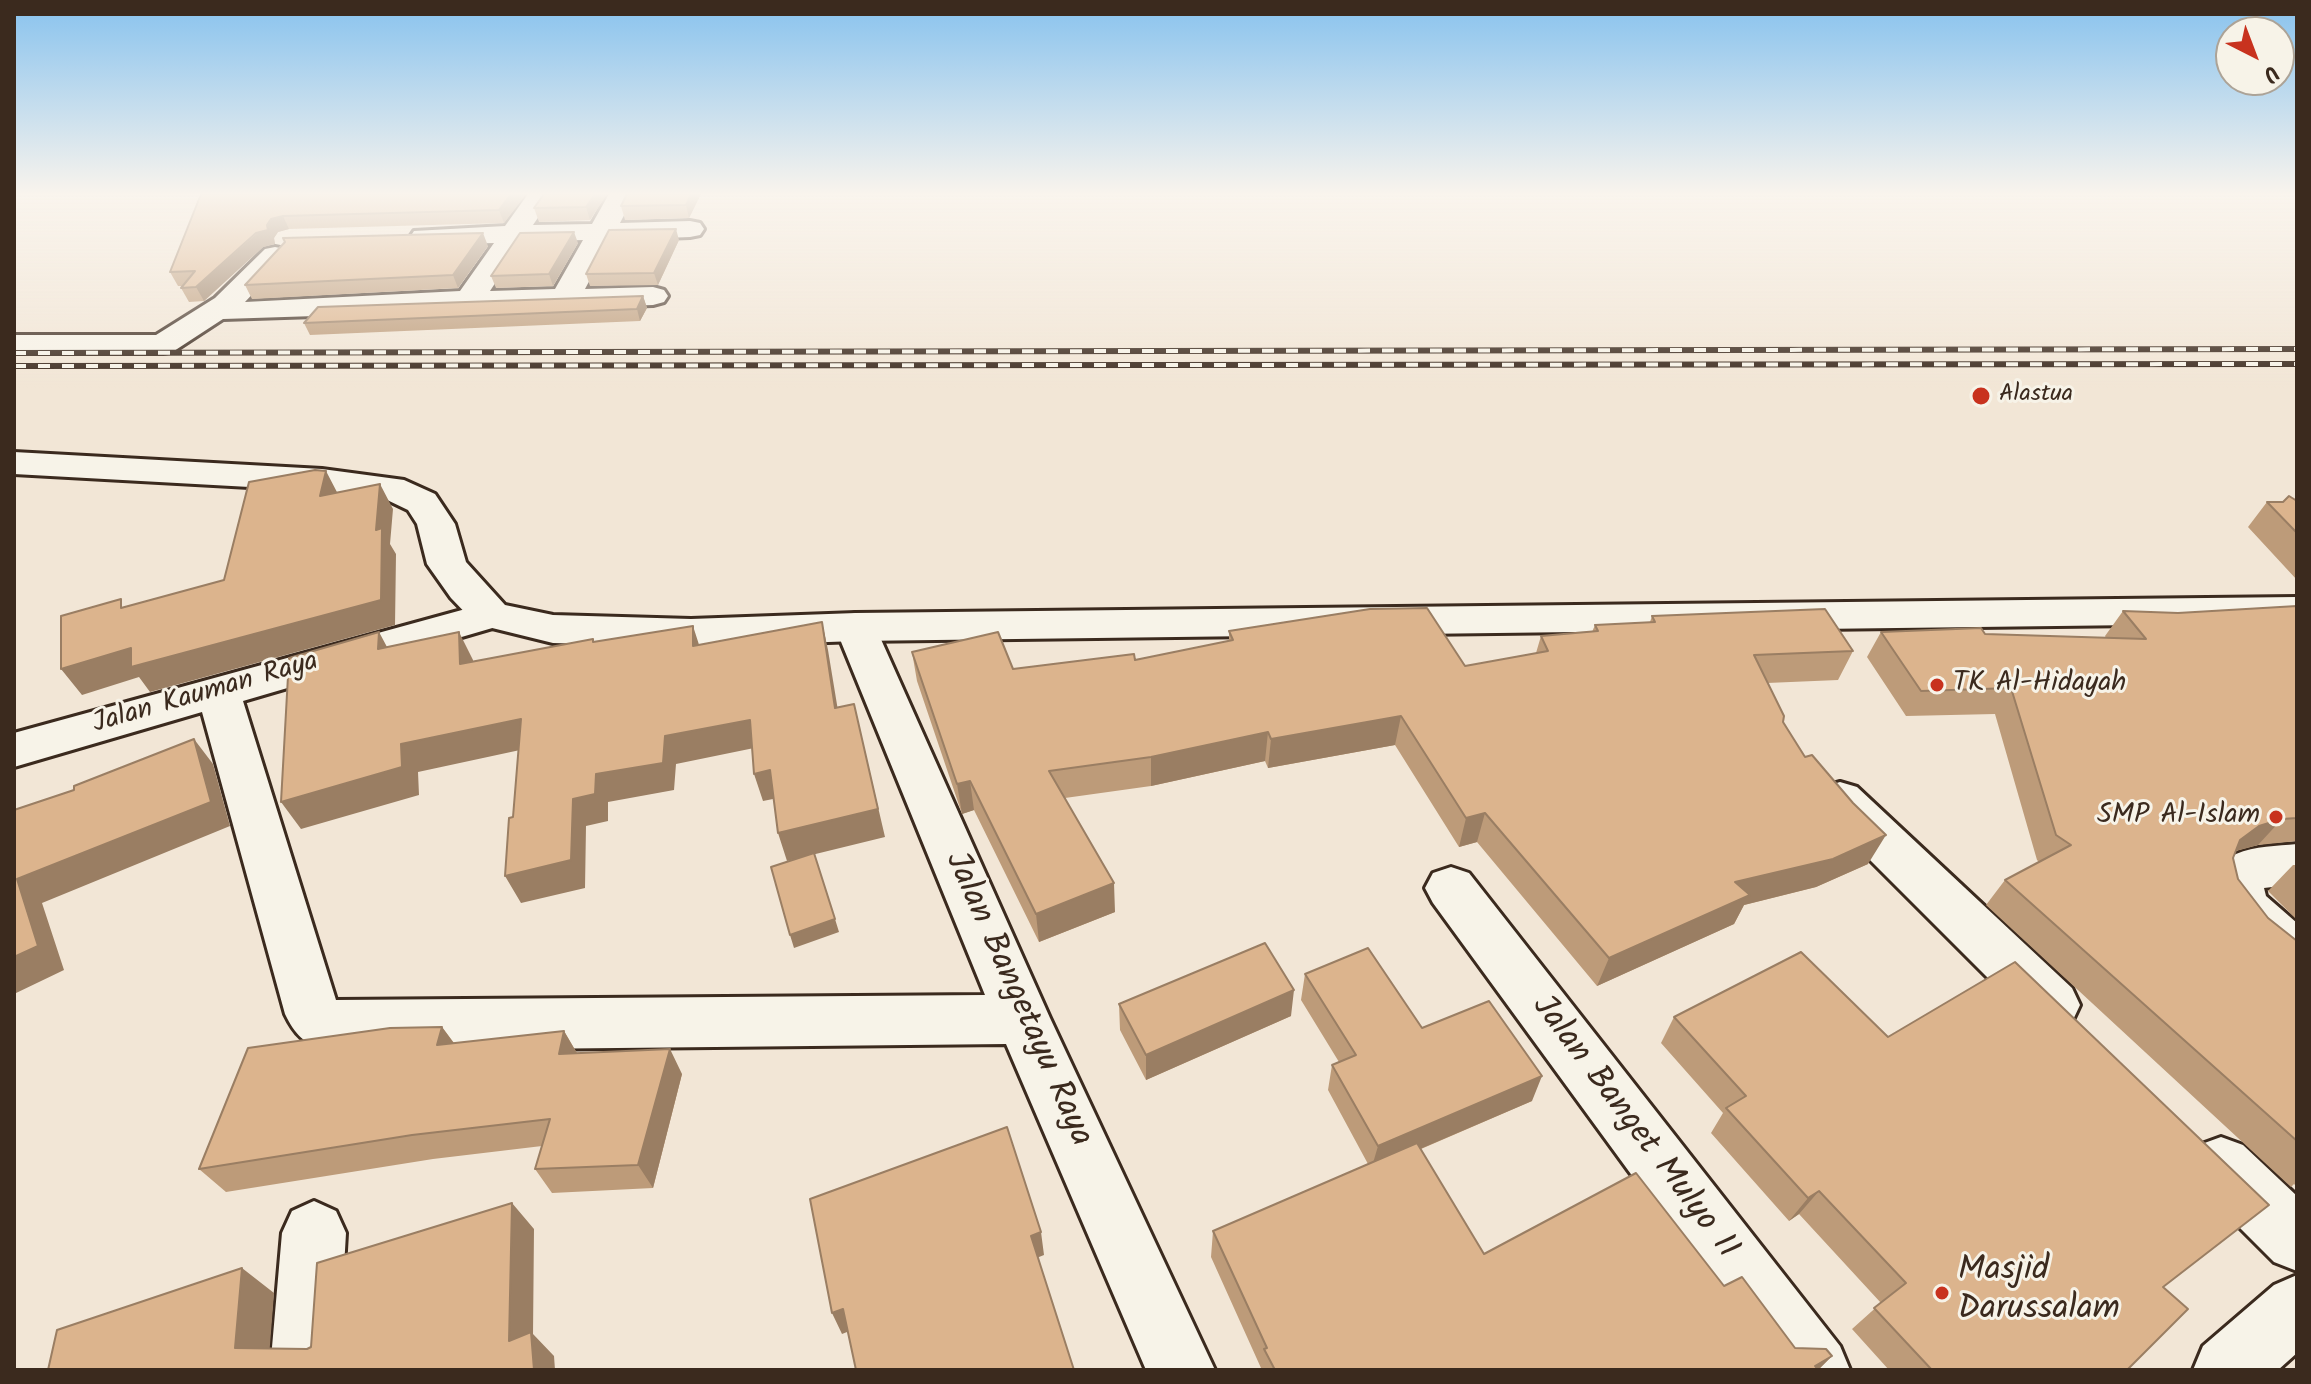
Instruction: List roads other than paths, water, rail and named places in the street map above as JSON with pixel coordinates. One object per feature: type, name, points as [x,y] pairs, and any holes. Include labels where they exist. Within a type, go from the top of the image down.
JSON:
[{"type":"street","points":[[14,344],[163,344],[226,304],[271,259]]},
{"type":"street","points":[[469,300],[495,259]]},
{"type":"street","points":[[565,298],[586,259]]},
{"type":"street","points":[[226,304],[231,312],[239,313],[469,300],[653,296]]},
{"type":"street","points":[[14,463],[322,480],[391,488],[422,502],[436,524],[447,564],[465,589],[491,615],[553,629],[691,633],[856,627],[2295,612]]},
{"type":"street","name":"Jalan Kauman Raya","points":[[14,750],[491,615]]},
{"type":"street","name":"Jalan Bangetayu Raya","points":[[856,627],[1023,1019],[1181,1370]]},
{"type":"street","points":[[218,692],[313,1014],[326,1026],[1023,1019]]},
{"type":"street","points":[[1804,760],[1855,817],[2085,1037]]},
{"type":"street","points":[[2297,864],[2252,869],[2237,881],[2243,907],[2297,955]]},
{"type":"street","name":"Jalan Banget Mulyo II","points":[[1451,888],[1816,1370]]},
{"type":"street","points":[[2189,1135],[2297,1239]]},
{"type":"street","points":[[304,1370],[314,1233]]},
{"type":"street","points":[[2227,1370],[2297,1308]]},
{"type":"railway","points":[[14,353],[2297,349]]},
{"type":"railway","points":[[14,366],[2297,364]]},
{"type":"place","name":"Alastua","points":[[1981,396]]},
{"type":"place","name":"TK Al-Hidayah","points":[[1937,685]]},
{"type":"place","name":"SMP Al-Islam","points":[[2276,817]]},
{"type":"place","name":"Masjid Darussalam","points":[[1942,1293]]}]
